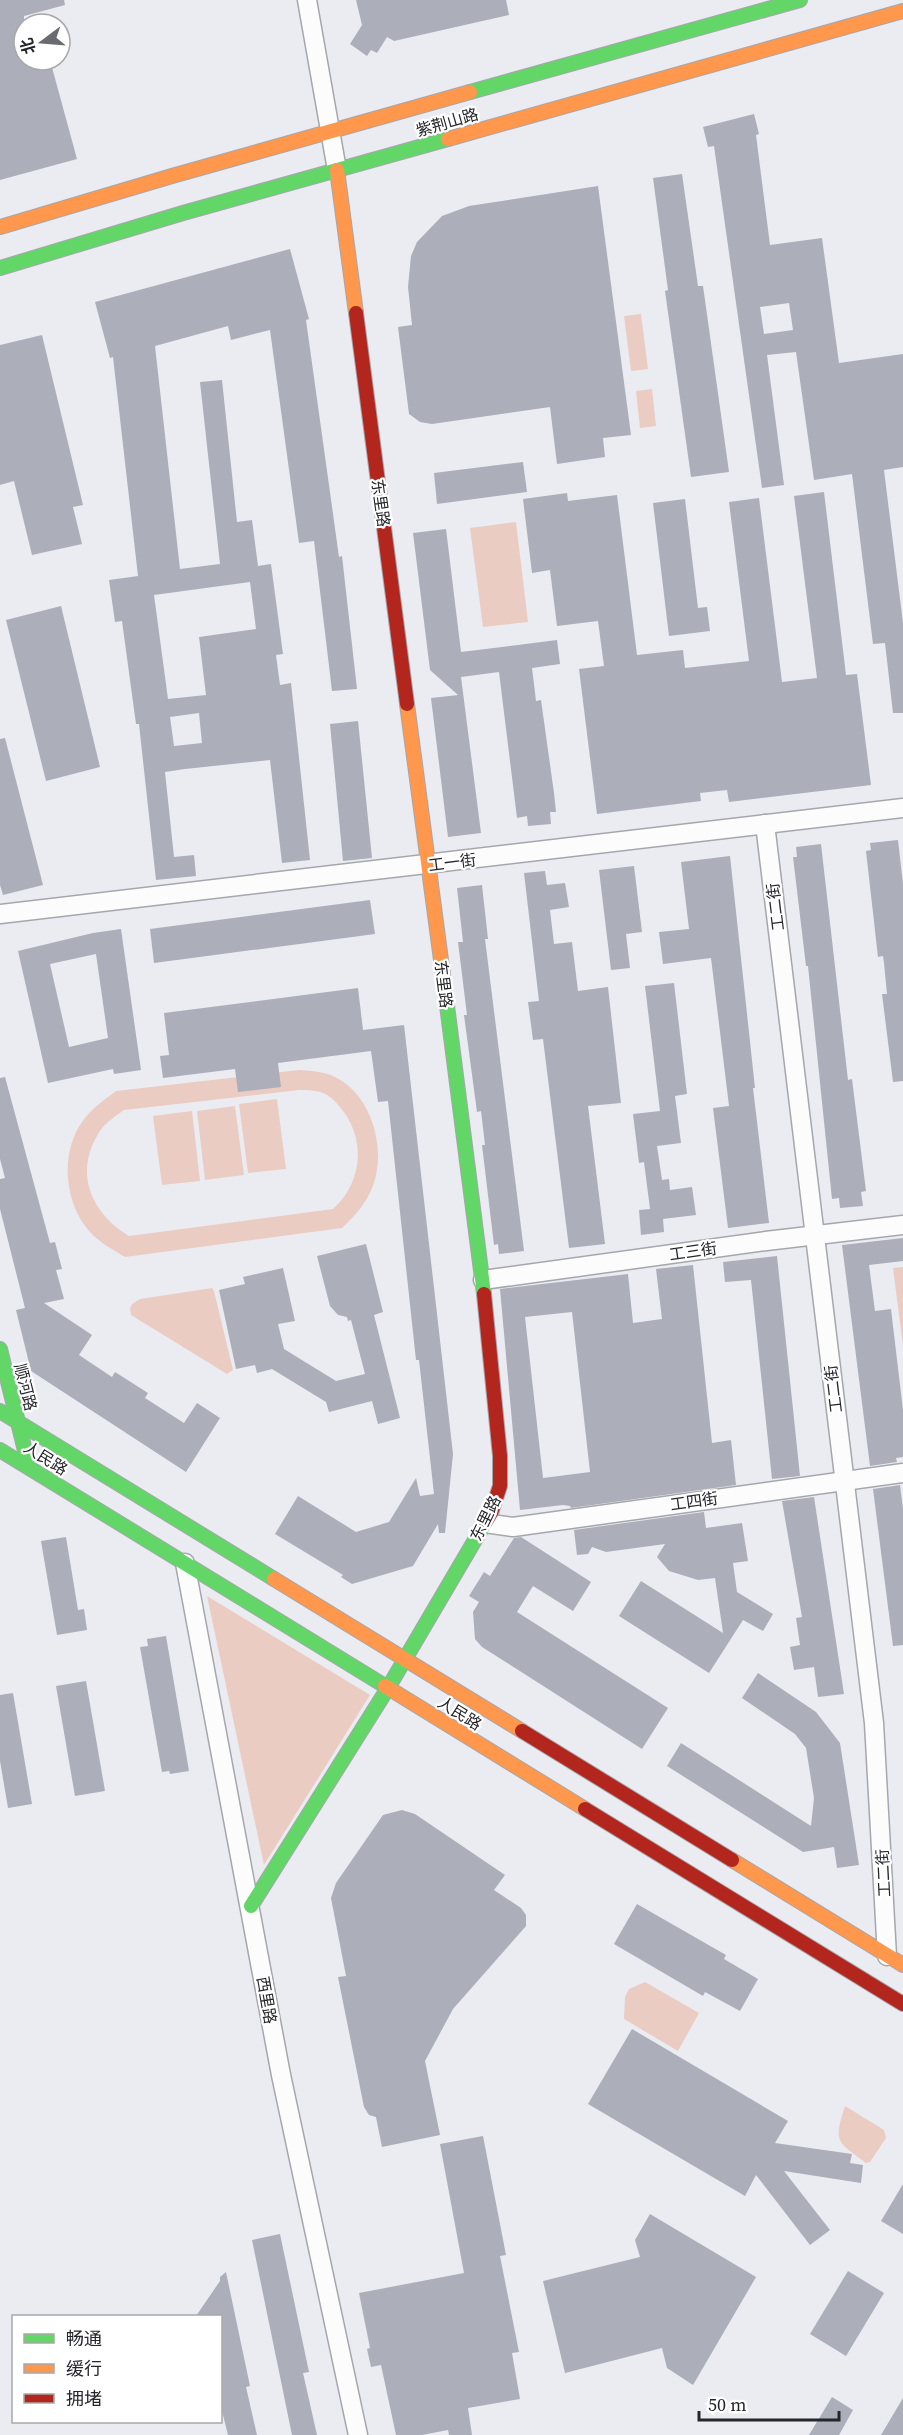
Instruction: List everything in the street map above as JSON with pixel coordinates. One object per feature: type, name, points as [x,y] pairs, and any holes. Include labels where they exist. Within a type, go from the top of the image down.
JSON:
[{"type":"main road","name":"紫荆山路","points":[[0,227],[800,0]]},
{"type":"main road","name":"紫荆山路","points":[[0,267],[337,170],[878,9],[903,11]]},
{"type":"main road","name":"东里路","points":[[251,1906],[388,1688],[491,1513],[500,1486],[500,1456],[483,1280],[337,170]]},
{"type":"main road","name":"顺河路","points":[[0,1349],[29,1467]]},
{"type":"main road","name":"人民路","points":[[0,1411],[895,1961]]},
{"type":"main road","name":"人民路","points":[[0,1449],[903,2004]]},
{"type":"street","name":"东里路","points":[[307,0],[337,170]]},
{"type":"street","name":"工一街","points":[[0,914],[903,808]]},
{"type":"street","name":"工二街","points":[[765,824],[874,1723],[895,1961]]},
{"type":"street","name":"工三街","points":[[483,1280],[903,1225]]},
{"type":"street","name":"工四街","points":[[485,1523],[513,1527],[844,1479],[903,1473]]},
{"type":"street","name":"西里路","points":[[184,1563],[251,1906],[283,2086],[358,2435]]},
{"type":"shaded area","points":[[641,314],[648,369],[631,371],[624,316]]},
{"type":"shaded area","points":[[652,389],[656,426],[640,428],[636,391]]},
{"type":"shaded area","points":[[516,522],[528,622],[483,627],[470,528]]},
{"type":"shaded area","points":[[299,1070],[331,1075],[348,1085],[358,1096],[372,1123],[378,1154],[374,1183],[361,1207],[342,1228],[125,1257],[98,1240],[85,1226],[73,1202],[68,1174],[68,1160],[75,1134],[94,1109],[116,1091]],"holes":[[[302,1090],[320,1092],[333,1099],[346,1115],[356,1139],[358,1152],[354,1177],[349,1189],[333,1209],[129,1236],[116,1227],[97,1205],[88,1179],[87,1165],[90,1151],[102,1128],[124,1110]]]},
{"type":"shaded area","points":[[277,1099],[286,1169],[248,1173],[239,1104]]},
{"type":"shaded area","points":[[235,1106],[244,1175],[205,1180],[197,1111]]},
{"type":"shaded area","points":[[192,1111],[200,1181],[162,1185],[153,1116]]},
{"type":"shaded area","points":[[903,1267],[903,1346],[893,1268]]},
{"type":"shaded area","points":[[212,1288],[233,1370],[227,1374],[131,1315],[132,1304],[140,1299]]},
{"type":"shaded area","points":[[207,1596],[370,1695],[264,1865]]},
{"type":"shaded area","points":[[645,1982],[699,2013],[678,2051],[624,2019],[625,1997],[629,1989]]},
{"type":"shaded area","points":[[845,2106],[884,2130],[886,2138],[870,2162],[866,2163],[840,2140],[839,2127]]},
{"type":"building","points":[[0,0],[64,0],[65,5],[39,12],[12,12],[12,72],[53,72],[77,159],[0,180]]},
{"type":"building","points":[[356,0],[506,0],[509,15],[394,41],[387,37],[377,53],[371,50],[367,56],[350,44],[362,25]]},
{"type":"building","points":[[754,114],[759,134],[756,135],[770,245],[822,238],[839,363],[903,354],[903,467],[884,470],[903,623],[903,713],[893,713],[885,643],[873,644],[852,474],[814,480],[796,352],[767,355],[784,485],[762,488],[714,146],[708,147],[703,127]],"holes":[[[789,303],[793,330],[764,334],[760,307]]]},
{"type":"building","points":[[682,174],[698,286],[703,286],[729,472],[691,477],[665,291],[668,290],[653,178]]},
{"type":"building","points":[[598,186],[631,435],[603,438],[605,457],[557,464],[550,407],[432,424],[420,422],[409,414],[398,327],[412,325],[408,287],[411,256],[417,242],[442,216],[469,206]]},
{"type":"building","points":[[290,249],[309,319],[306,320],[339,557],[342,556],[357,689],[332,691],[314,541],[299,543],[270,330],[231,340],[228,326],[155,346],[180,569],[220,564],[200,382],[222,380],[237,522],[252,520],[258,566],[271,564],[283,654],[276,655],[280,685],[291,683],[310,860],[282,863],[270,760],[185,769],[165,772],[174,857],[194,855],[196,876],[156,880],[139,724],[136,724],[122,621],[115,622],[109,580],[138,576],[113,357],[110,358],[95,302]],"holes":[[[250,582],[256,629],[199,637],[206,695],[168,699],[154,595]],[[199,713],[202,743],[174,746],[170,717]]]},
{"type":"building","points":[[42,335],[83,505],[73,507],[82,544],[32,555],[14,481],[0,485],[0,345]]},
{"type":"building","points":[[523,462],[527,492],[437,504],[434,473]]},
{"type":"building","points":[[824,492],[846,675],[857,674],[871,785],[729,802],[727,790],[700,793],[701,801],[597,814],[579,669],[604,666],[598,621],[557,626],[550,570],[532,573],[523,499],[567,493],[568,501],[617,495],[637,655],[683,650],[685,668],[749,661],[729,502],[759,498],[782,682],[817,678],[794,496]]},
{"type":"building","points":[[685,499],[698,608],[707,607],[710,631],[669,636],[653,503]]},
{"type":"building","points":[[446,529],[461,652],[557,640],[560,664],[532,668],[536,701],[541,700],[554,793],[556,812],[550,812],[551,824],[528,826],[527,816],[517,818],[499,672],[461,677],[481,833],[448,837],[431,698],[458,695],[430,670],[413,533]]},
{"type":"building","points":[[61,606],[100,767],[46,781],[6,620]]},
{"type":"building","points":[[358,721],[372,858],[343,861],[330,724]]},
{"type":"building","points":[[5,738],[43,885],[3,895],[0,885],[0,739]]},
{"type":"building","points":[[898,840],[903,884],[903,1081],[893,1082],[882,994],[887,994],[884,963],[883,956],[878,957],[866,851],[871,850],[870,843]]},
{"type":"building","points":[[821,844],[848,1080],[852,1079],[866,1191],[861,1192],[863,1206],[840,1208],[839,1198],[832,1199],[808,966],[806,966],[793,857],[797,857],[796,847]]},
{"type":"building","points":[[730,856],[769,1223],[728,1228],[713,1108],[729,1106],[711,958],[663,964],[659,932],[689,929],[681,862]]},
{"type":"building","points":[[634,866],[642,932],[626,934],[630,968],[611,970],[599,870]]},
{"type":"building","points":[[545,871],[547,885],[565,883],[569,907],[550,910],[554,944],[572,942],[578,991],[608,987],[621,1103],[588,1106],[605,1244],[569,1248],[543,1039],[533,1040],[528,1002],[539,1001],[524,873]]},
{"type":"building","points":[[482,885],[488,939],[485,939],[524,1251],[499,1254],[498,1244],[494,1245],[482,1145],[485,1145],[481,1111],[477,1112],[464,1015],[467,1015],[458,942],[463,942],[457,888]]},
{"type":"building","points":[[370,900],[375,934],[154,963],[150,929]]},
{"type":"building","points":[[121,929],[141,1070],[114,1074],[113,1069],[48,1083],[18,951],[93,933]],"holes":[[[96,954],[108,1038],[69,1047],[50,964]]]},
{"type":"building","points":[[674,983],[687,1094],[675,1096],[681,1143],[657,1146],[662,1180],[669,1179],[670,1190],[692,1187],[696,1215],[663,1219],[664,1232],[641,1235],[639,1210],[650,1209],[644,1162],[639,1163],[633,1114],[660,1111],[645,986]]},
{"type":"building","points":[[358,988],[363,1030],[404,1025],[453,1454],[445,1533],[439,1533],[438,1524],[413,1566],[352,1584],[341,1577],[343,1575],[275,1534],[298,1496],[356,1532],[389,1522],[416,1478],[420,1496],[434,1494],[419,1360],[416,1360],[388,1101],[378,1102],[371,1051],[278,1063],[281,1087],[238,1092],[235,1069],[163,1078],[160,1056],[169,1055],[164,1013]]},
{"type":"building","points":[[5,1077],[50,1243],[55,1242],[62,1269],[56,1270],[64,1299],[44,1303],[92,1335],[79,1355],[112,1377],[115,1372],[148,1393],[145,1398],[184,1423],[197,1403],[220,1418],[186,1472],[31,1371],[16,1310],[25,1308],[0,1209],[0,1179],[5,1178],[0,1159],[0,1078]]},
{"type":"building","points":[[903,1238],[903,1261],[869,1265],[875,1311],[891,1309],[903,1410],[903,1457],[896,1458],[897,1462],[870,1466],[842,1245]]},
{"type":"building","points":[[366,1244],[383,1312],[374,1315],[400,1418],[378,1424],[372,1401],[329,1412],[326,1402],[272,1369],[257,1373],[255,1365],[236,1369],[219,1290],[245,1284],[243,1277],[283,1268],[295,1321],[278,1324],[284,1349],[336,1381],[365,1374],[351,1320],[348,1321],[347,1317],[338,1315],[330,1306],[317,1256]]},
{"type":"building","points":[[777,1256],[800,1476],[772,1479],[751,1280],[725,1282],[723,1262]]},
{"type":"building","points":[[693,1265],[712,1443],[731,1440],[736,1485],[571,1508],[563,1505],[520,1510],[500,1289],[628,1274],[633,1323],[662,1319],[656,1269]],"holes":[[[572,1312],[590,1472],[543,1478],[525,1317]]]},
{"type":"building","points":[[900,1485],[903,1509],[903,1645],[893,1646],[873,1489]]},
{"type":"building","points":[[814,1497],[844,1694],[818,1697],[814,1667],[794,1670],[790,1647],[800,1645],[796,1618],[802,1617],[782,1501]]},
{"type":"building","points":[[704,1512],[706,1528],[742,1523],[748,1561],[733,1563],[737,1592],[773,1614],[763,1631],[743,1620],[709,1673],[619,1616],[641,1581],[723,1633],[715,1578],[698,1580],[669,1571],[657,1557],[665,1544],[606,1552],[592,1547],[588,1554],[577,1555],[574,1530]]},
{"type":"building","points":[[66,1537],[78,1610],[84,1609],[87,1630],[57,1635],[41,1541]]},
{"type":"building","points":[[521,1537],[591,1582],[573,1611],[533,1586],[517,1612],[668,1708],[642,1749],[482,1647],[475,1639],[473,1612],[479,1602],[469,1596],[484,1572],[490,1576],[514,1538]]},
{"type":"building","points":[[166,1636],[189,1771],[170,1774],[169,1771],[162,1772],[140,1647],[148,1646],[147,1639]]},
{"type":"building","points":[[758,1673],[816,1712],[840,1743],[859,1865],[837,1868],[834,1847],[803,1852],[667,1766],[681,1743],[811,1826],[814,1798],[806,1748],[795,1734],[742,1698]]},
{"type":"building","points":[[86,1681],[105,1791],[75,1796],[56,1686]]},
{"type":"building","points":[[13,1693],[32,1804],[8,1808],[0,1761],[0,1695]]},
{"type":"building","points":[[402,1810],[415,1814],[505,1875],[494,1890],[521,1908],[526,1915],[526,1926],[453,2009],[425,2061],[440,2135],[382,2147],[376,2117],[369,2115],[364,2107],[338,1977],[346,1976],[331,1898],[336,1883],[383,1815]]},
{"type":"building","points":[[637,1904],[726,1955],[724,1959],[758,1979],[740,2011],[705,1992],[703,1996],[614,1944]]},
{"type":"building","points":[[632,2029],[788,2121],[775,2143],[852,2154],[850,2163],[863,2165],[861,2183],[784,2171],[830,2230],[810,2245],[756,2175],[745,2196],[588,2104]]},
{"type":"building","points":[[483,2136],[506,2255],[500,2256],[519,2352],[512,2353],[520,2399],[468,2408],[472,2435],[449,2435],[448,2430],[422,2435],[396,2435],[381,2365],[371,2367],[367,2349],[370,2348],[359,2293],[464,2273],[440,2144]]},
{"type":"building","points":[[903,2184],[903,2234],[881,2221]]},
{"type":"building","points":[[650,2214],[756,2277],[693,2385],[667,2368],[662,2348],[565,2373],[543,2281],[640,2257],[635,2240]]},
{"type":"building","points":[[280,2234],[309,2372],[303,2373],[317,2435],[292,2435],[252,2240]]},
{"type":"building","points":[[848,2271],[884,2293],[846,2356],[810,2334]]},
{"type":"building","points":[[226,2272],[250,2386],[246,2387],[257,2435],[228,2435],[222,2411],[222,2315],[197,2315],[220,2281],[220,2277]]},
{"type":"building","points":[[832,2397],[853,2410],[839,2435],[809,2435]]},
{"type":"building","points":[[903,2398],[903,2435],[881,2435]]},
{"type":"traffic: fast","points":[[470,92],[800,0]]},
{"type":"traffic: fast","points":[[0,268],[183,213],[448,139]]},
{"type":"traffic: fast","points":[[445,990],[484,1294]]},
{"type":"traffic: fast","points":[[0,1349],[29,1467]]},
{"type":"traffic: fast","points":[[0,1411],[274,1579]]},
{"type":"traffic: fast","points":[[0,1450],[385,1686]]},
{"type":"traffic: fast","points":[[251,1906],[388,1688],[485,1523]]},
{"type":"traffic: slow","points":[[448,139],[903,11]]},
{"type":"traffic: slow","points":[[0,227],[470,92]]},
{"type":"traffic: slow","points":[[337,170],[356,313]]},
{"type":"traffic: slow","points":[[407,704],[445,990]]},
{"type":"traffic: slow","points":[[274,1579],[522,1731]]},
{"type":"traffic: slow","points":[[385,1686],[585,1809]]},
{"type":"traffic: slow","points":[[732,1860],[903,1965]]},
{"type":"traffic: jam","points":[[356,313],[407,704]]},
{"type":"traffic: jam","points":[[484,1294],[500,1456],[500,1486],[491,1513],[485,1523]]},
{"type":"traffic: jam","points":[[522,1731],[732,1860]]},
{"type":"traffic: jam","points":[[585,1809],[903,2004]]}]
